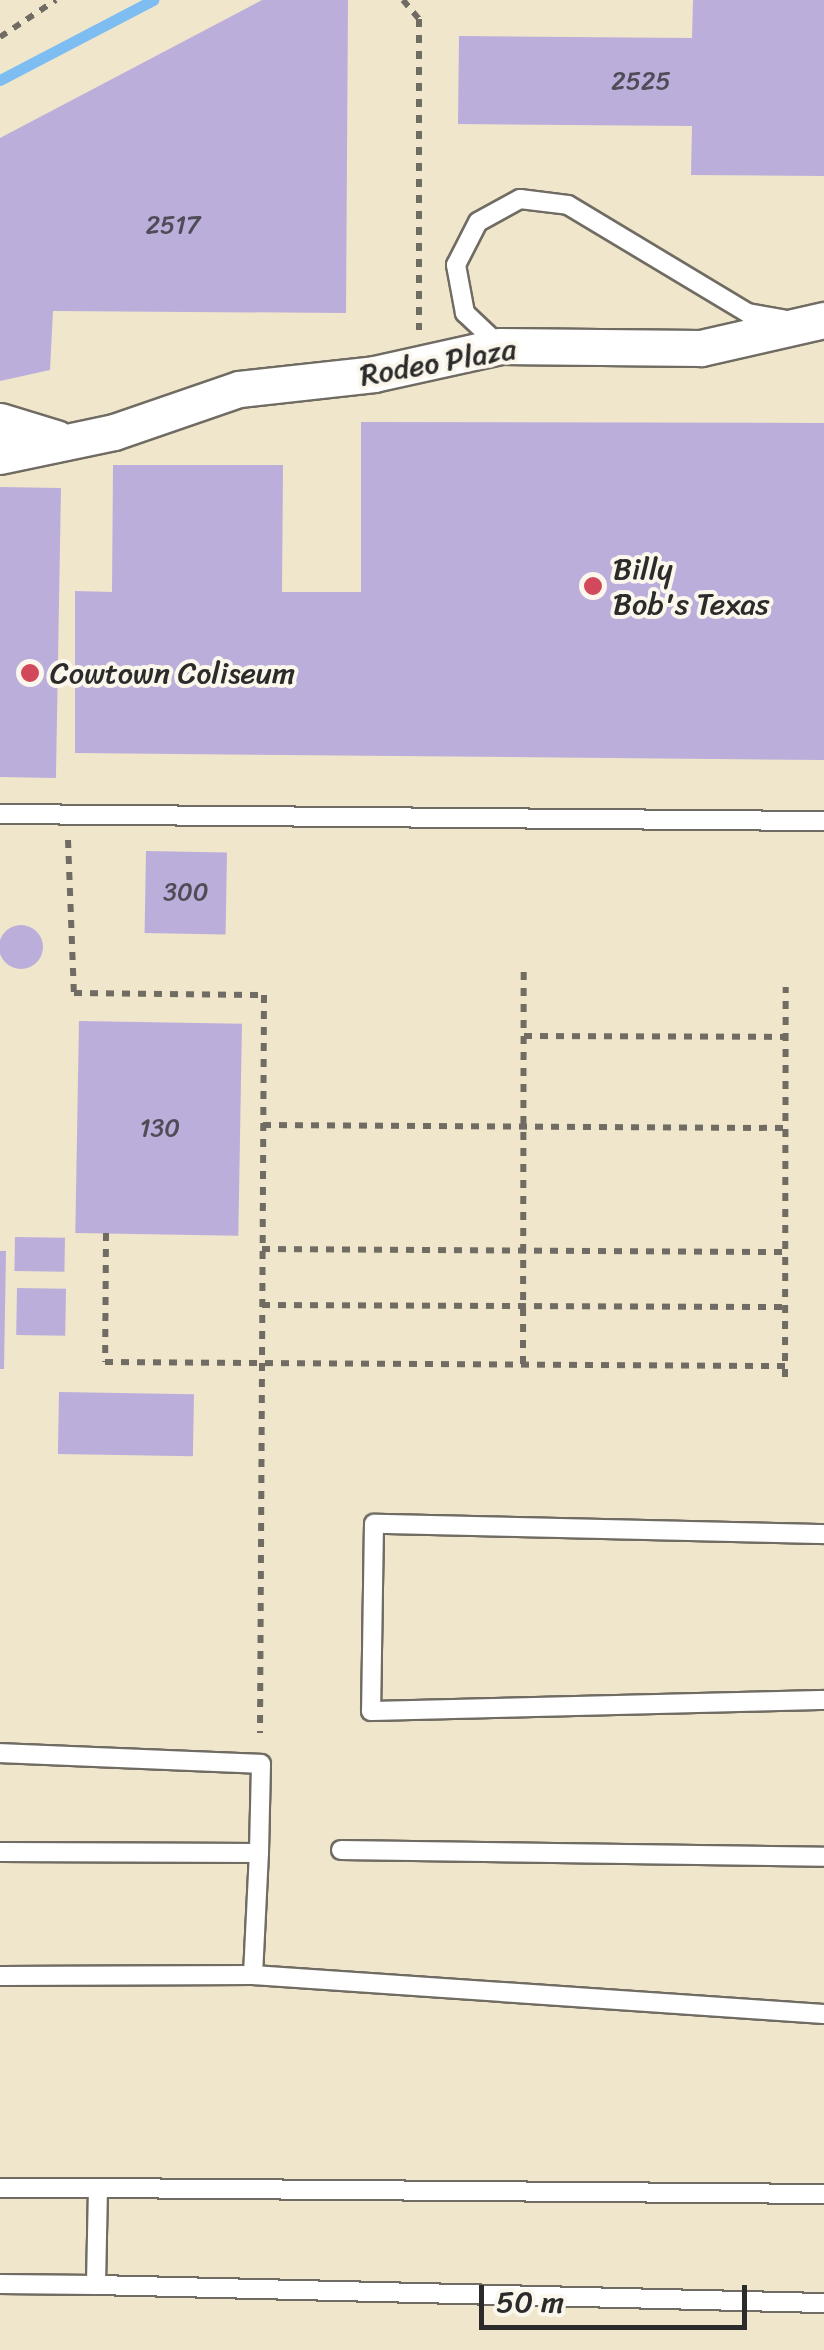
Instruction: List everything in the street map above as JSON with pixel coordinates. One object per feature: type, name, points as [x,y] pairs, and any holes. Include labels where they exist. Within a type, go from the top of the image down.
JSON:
[{"type":"street","name":"Rodeo Plaza","points":[[0,456],[56,438],[114,432],[239,389],[419,366],[500,346],[700,348],[818,322]]},
{"type":"street","name":"Rodeo Plaza","points":[[0,421],[56,438]]},
{"type":"lane","points":[[500,346],[465,313],[456,265],[478,222],[520,198],[568,205],[748,314],[818,322]]},
{"type":"lane","points":[[0,814],[824,821]]},
{"type":"lane","points":[[824,1534],[374,1524],[371,1711],[824,1700]]},
{"type":"lane","points":[[0,1753],[261,1764],[252,1975]]},
{"type":"lane","points":[[341,1850],[824,1857]]},
{"type":"lane","points":[[0,1852],[259,1853]]},
{"type":"lane","points":[[0,1976],[252,1975],[824,2014]]},
{"type":"lane","points":[[0,2188],[824,2194]]},
{"type":"lane","points":[[96,2285],[98,2188]]},
{"type":"lane","points":[[0,2284],[824,2303]]},
{"type":"path","points":[[0,37],[56,0]]},
{"type":"path","points":[[404,0],[419,20],[419,366]]},
{"type":"path","points":[[62,815],[74,866],[74,993],[264,995],[260,1733]]},
{"type":"path","points":[[523,1364],[524,964]]},
{"type":"path","points":[[784,1377],[786,987]]},
{"type":"path","points":[[524,1036],[786,1037]]},
{"type":"path","points":[[263,1125],[786,1128]]},
{"type":"path","points":[[106,1234],[106,1362],[784,1366]]},
{"type":"path","points":[[262,1250],[785,1252]]},
{"type":"path","points":[[262,1305],[784,1307]]},
{"type":"building","points":[[262,0],[348,0],[346,313],[53,311],[50,370],[0,381],[0,138]]},
{"type":"building","points":[[693,0],[824,0],[824,176],[691,175],[692,126],[458,124],[459,36],[692,38]]},
{"type":"building","name":"Billy Bob's Texas","points":[[361,422],[824,423],[824,760],[75,753],[75,591],[112,592],[113,465],[283,465],[282,592],[361,592]]},
{"type":"building","name":"Cowtown Coliseum","points":[[0,487],[61,488],[56,778],[0,777]]},
{"type":"building","points":[[146,851],[227,852],[226,934],[145,933]]},
{"type":"building","points":[[21,925],[37,931],[43,947],[37,963],[21,969],[5,963],[-1,947],[5,931]]},
{"type":"building","points":[[79,1021],[242,1024],[238,1236],[75,1233]]},
{"type":"building","points":[[15,1237],[65,1238],[64,1272],[14,1271]]},
{"type":"building","points":[[0,1251],[6,1251],[4,1369],[0,1369]]},
{"type":"building","points":[[17,1288],[66,1289],[65,1336],[16,1335]]},
{"type":"building","points":[[59,1392],[194,1394],[193,1456],[58,1454]]},
{"type":"waterway","points":[[0,80],[153,0]]},
{"type":"place","name":"Billy Bob's Texas","points":[[593,586]]},
{"type":"place","name":"Cowtown Coliseum","points":[[30,673]]}]
